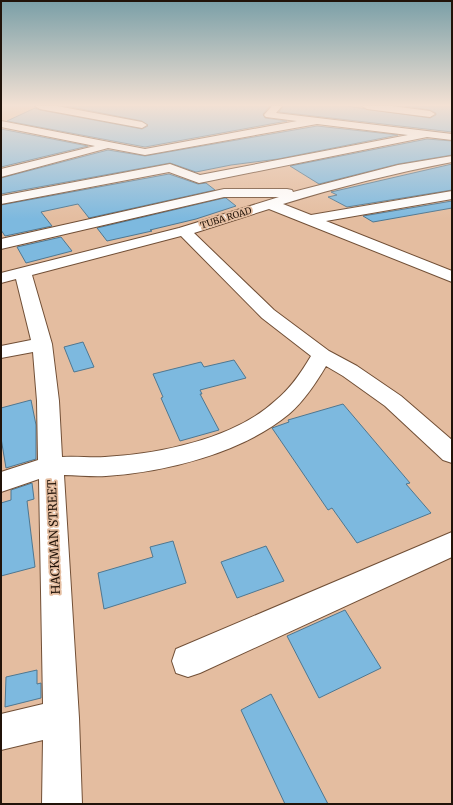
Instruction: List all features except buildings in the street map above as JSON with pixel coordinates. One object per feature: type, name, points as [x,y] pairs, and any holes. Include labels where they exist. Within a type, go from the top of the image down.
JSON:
[{"type":"street","points":[[96,144],[151,152],[197,144]]},
{"type":"street","points":[[1,200],[170,168],[199,179],[206,178],[380,144]]},
{"type":"street","points":[[1,173],[108,146]]},
{"type":"street","name":"TUBA ROAD","points":[[12,276],[184,231],[308,192],[398,169],[452,159]]},
{"type":"street","points":[[1,244],[224,193],[308,192]]},
{"type":"street","points":[[308,220],[452,195]]},
{"type":"street","points":[[270,204],[452,277]]},
{"type":"street","points":[[184,231],[268,314],[322,355],[350,371],[393,401],[452,454]]},
{"type":"street","name":"HACKMAN STREET","points":[[12,276],[42,344],[51,467],[61,718],[62,804]]},
{"type":"street","points":[[1,352],[42,344]]},
{"type":"street","points":[[1,482],[51,467],[112,466],[163,458],[230,439],[263,422],[282,408],[308,378],[322,355]]},
{"type":"street","points":[[188,661],[452,544]]},
{"type":"street","points":[[1,732],[61,718]]}]
